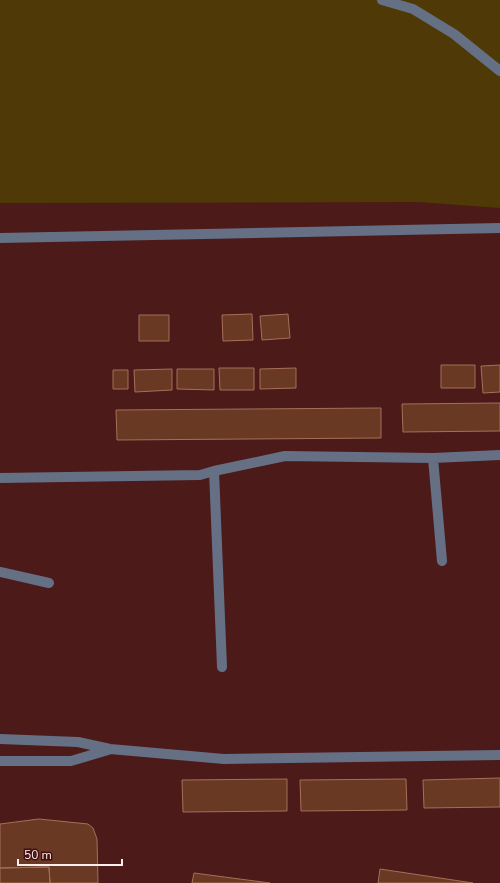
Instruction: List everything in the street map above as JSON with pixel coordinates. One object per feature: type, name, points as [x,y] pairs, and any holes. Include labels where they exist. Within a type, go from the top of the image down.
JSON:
[{"type":"street","points":[[382,0],[413,9],[454,34],[500,71]]},
{"type":"street","points":[[0,238],[500,228]]},
{"type":"street","points":[[0,478],[200,475],[285,456],[433,458],[500,455]]},
{"type":"street","points":[[433,458],[442,561]]},
{"type":"street","points":[[214,471],[222,666]]},
{"type":"street","points":[[0,572],[49,583]]},
{"type":"street","points":[[0,739],[78,742],[110,749],[224,759],[500,755]]},
{"type":"street","points":[[0,761],[71,761],[110,749]]},
{"type":"shaded area","points":[[0,0],[500,0],[500,208],[418,202],[0,203]]},
{"type":"building","points":[[252,314],[253,340],[223,341],[222,315]]},
{"type":"building","points":[[288,314],[290,338],[262,340],[260,316]]},
{"type":"building","points":[[139,315],[169,315],[169,341],[139,341]]},
{"type":"building","points":[[441,365],[475,365],[475,388],[441,388]]},
{"type":"building","points":[[500,365],[500,392],[483,393],[481,366]]},
{"type":"building","points":[[219,368],[254,368],[254,390],[220,390]]},
{"type":"building","points":[[296,368],[296,388],[260,389],[260,369]]},
{"type":"building","points":[[172,369],[172,390],[135,392],[134,370]]},
{"type":"building","points":[[177,369],[214,369],[214,390],[177,389]]},
{"type":"building","points":[[113,370],[128,370],[128,389],[113,389]]},
{"type":"building","points":[[500,403],[500,431],[403,432],[402,404]]},
{"type":"building","points":[[381,408],[381,438],[117,440],[116,410]]},
{"type":"building","points":[[500,778],[500,807],[424,808],[423,780]]},
{"type":"building","points":[[287,779],[287,811],[183,812],[182,780]]},
{"type":"building","points":[[406,779],[407,810],[301,811],[300,780]]},
{"type":"building","points":[[39,819],[88,824],[93,828],[97,839],[98,883],[50,883],[49,867],[0,868],[0,824]]},
{"type":"building","points":[[49,867],[50,883],[0,883],[0,868]]},
{"type":"building","points":[[380,869],[473,883],[378,883]]},
{"type":"building","points":[[194,873],[270,883],[192,883]]}]
